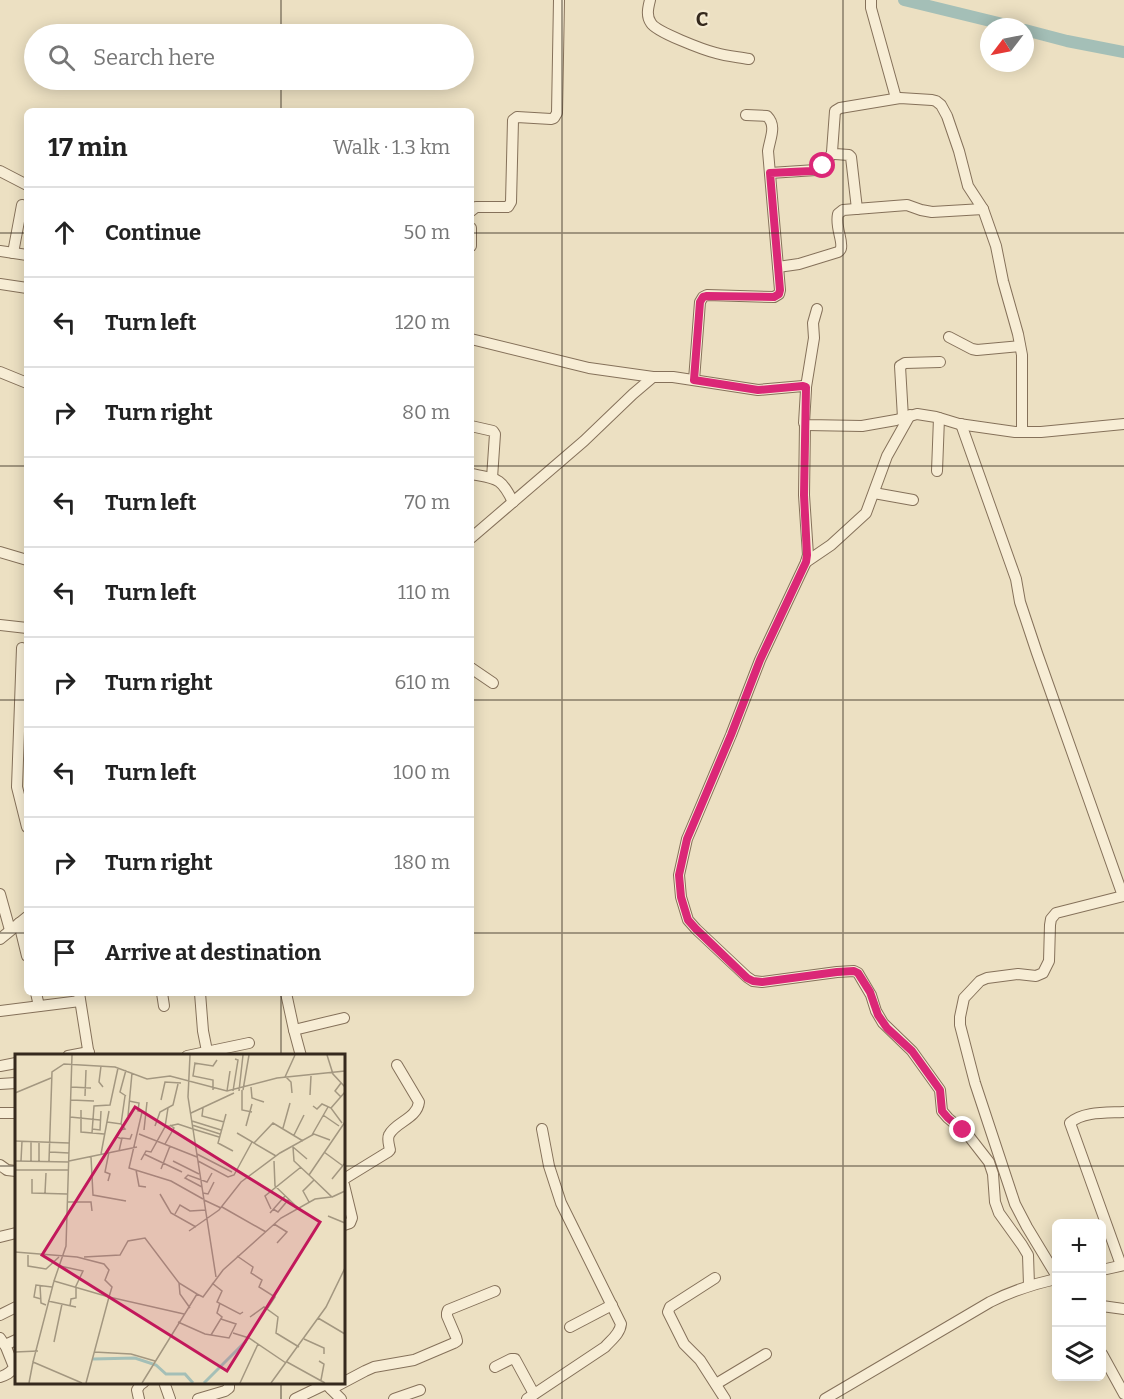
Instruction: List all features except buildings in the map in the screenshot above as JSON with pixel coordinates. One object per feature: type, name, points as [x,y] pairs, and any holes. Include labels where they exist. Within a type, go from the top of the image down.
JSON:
[{"type":"street","points":[[474,209],[508,207],[511,202],[513,120],[517,117],[551,119],[557,114],[559,0]]},
{"type":"street","points":[[650,0],[648,15],[650,22],[657,29],[712,52],[749,59]]},
{"type":"street","points":[[871,0],[871,8],[896,98]]},
{"type":"street","points":[[770,173],[816,170],[826,163],[832,153],[837,109],[896,98],[932,99],[940,105],[956,139],[968,186],[983,209],[996,246],[1020,346],[1023,375],[1022,432]]},
{"type":"street","points":[[694,380],[701,299],[707,296],[774,297],[780,290],[768,150],[772,122],[767,116],[746,115]]},
{"type":"street","points":[[832,153],[851,157],[857,209]]},
{"type":"street","points":[[0,171],[24,183]]},
{"type":"street","points":[[12,253],[23,226],[22,205]]},
{"type":"street","points":[[778,267],[800,264],[838,252],[841,245],[836,222],[838,214],[843,210],[907,206],[932,212],[983,209]]},
{"type":"street","points":[[0,251],[24,255]]},
{"type":"street","points":[[0,284],[24,288]]},
{"type":"street","points":[[817,309],[813,323],[814,338],[806,387],[804,495],[806,562],[760,660],[687,839],[679,875],[682,903],[688,920],[696,929],[747,978],[753,981],[762,982],[837,972],[854,971],[858,973],[870,992],[876,1011],[883,1023],[912,1051],[940,1090],[942,1111],[968,1135],[989,1162],[993,1174],[995,1202],[999,1213],[1028,1255],[1029,1285]]},
{"type":"street","points":[[949,337],[977,350],[1020,346]]},
{"type":"street","points":[[474,340],[589,368],[653,377],[673,377],[758,390],[806,387]]},
{"type":"street","points":[[806,562],[831,545],[862,518],[868,509],[887,456],[906,417],[900,366],[905,363],[940,362]]},
{"type":"street","points":[[0,372],[24,382]]},
{"type":"street","points":[[474,535],[584,441],[653,377]]},
{"type":"street","points":[[805,424],[862,426],[916,414],[961,424],[1022,432],[1124,424]]},
{"type":"street","points":[[937,471],[939,418]]},
{"type":"street","points":[[961,424],[1016,579],[1020,602],[1124,898],[1056,913],[1050,925],[1048,961],[1043,974],[1018,974],[984,979],[966,995],[960,1017],[962,1035],[975,1083],[1011,1196],[1055,1273]]},
{"type":"street","points":[[474,427],[493,431],[495,434],[492,478]]},
{"type":"street","points":[[474,475],[492,478],[505,486],[513,502]]},
{"type":"street","points":[[874,493],[913,500]]},
{"type":"street","points":[[0,552],[24,559]]},
{"type":"street","points":[[0,625],[24,628]]},
{"type":"street","points":[[22,648],[17,787],[24,815]]},
{"type":"street","points":[[474,670],[494,683]]},
{"type":"street","points":[[0,894],[19,923],[24,944]]},
{"type":"street","points":[[0,939],[19,923]]},
{"type":"street","points":[[37,996],[39,1006]]},
{"type":"street","points":[[162,996],[164,1006]]},
{"type":"street","points":[[200,996],[207,1054],[249,1043]]},
{"type":"street","points":[[287,996],[300,1054]]},
{"type":"street","points":[[0,1011],[39,1006],[79,997],[89,1054]]},
{"type":"street","points":[[294,1030],[344,1018]]},
{"type":"street","points":[[0,1066],[15,1063]]},
{"type":"street","points":[[345,1178],[388,1152],[390,1133],[415,1112],[418,1106],[419,1102],[396,1065]]},
{"type":"street","points":[[0,1084],[15,1083]]},
{"type":"street","points":[[1106,1269],[1123,1265],[1070,1124],[1076,1119],[1089,1115],[1124,1112]]},
{"type":"street","points":[[495,1367],[514,1359],[531,1397],[598,1351],[620,1330],[621,1324],[561,1203],[549,1166],[542,1129]]},
{"type":"street","points":[[345,1189],[352,1218],[350,1223],[345,1225]]},
{"type":"street","points":[[0,1237],[15,1233]]},
{"type":"street","points":[[715,1278],[670,1308],[668,1312],[684,1344],[700,1360],[725,1399]]},
{"type":"street","points":[[825,1399],[990,1302],[1029,1285],[1052,1280]]},
{"type":"street","points":[[345,1378],[374,1367],[414,1360],[454,1343],[457,1341],[447,1316],[448,1310],[495,1291]]},
{"type":"street","points":[[570,1327],[612,1305]]},
{"type":"street","points":[[1106,1307],[1124,1309]]},
{"type":"street","points":[[0,1315],[15,1308]]},
{"type":"street","points":[[0,1377],[12,1371],[14,1367],[2,1342]]},
{"type":"street","points":[[716,1384],[766,1354]]},
{"type":"street","points":[[1106,1363],[1124,1394]]},
{"type":"street","points":[[139,1399],[137,1390],[142,1384]]},
{"type":"street","points":[[164,1384],[170,1399]]},
{"type":"street","points":[[295,1399],[327,1385],[341,1399]]},
{"type":"street","points":[[198,1399],[230,1390]]},
{"type":"street","points":[[394,1399],[420,1390]]},
{"type":"waterway","points":[[904,0],[980,18]]},
{"type":"waterway","points":[[1034,32],[1124,52]]},
{"type":"route","points":[[823,166],[812,171],[770,173],[779,294],[774,297],[707,296],[703,297],[700,302],[694,380],[758,390],[806,387],[803,476],[807,555],[806,562],[760,660],[687,839],[679,875],[679,886],[688,920],[717,950],[753,981],[762,982],[837,972],[854,971],[858,973],[870,992],[874,1007],[883,1023],[912,1051],[940,1090],[942,1111],[963,1130]]}]
